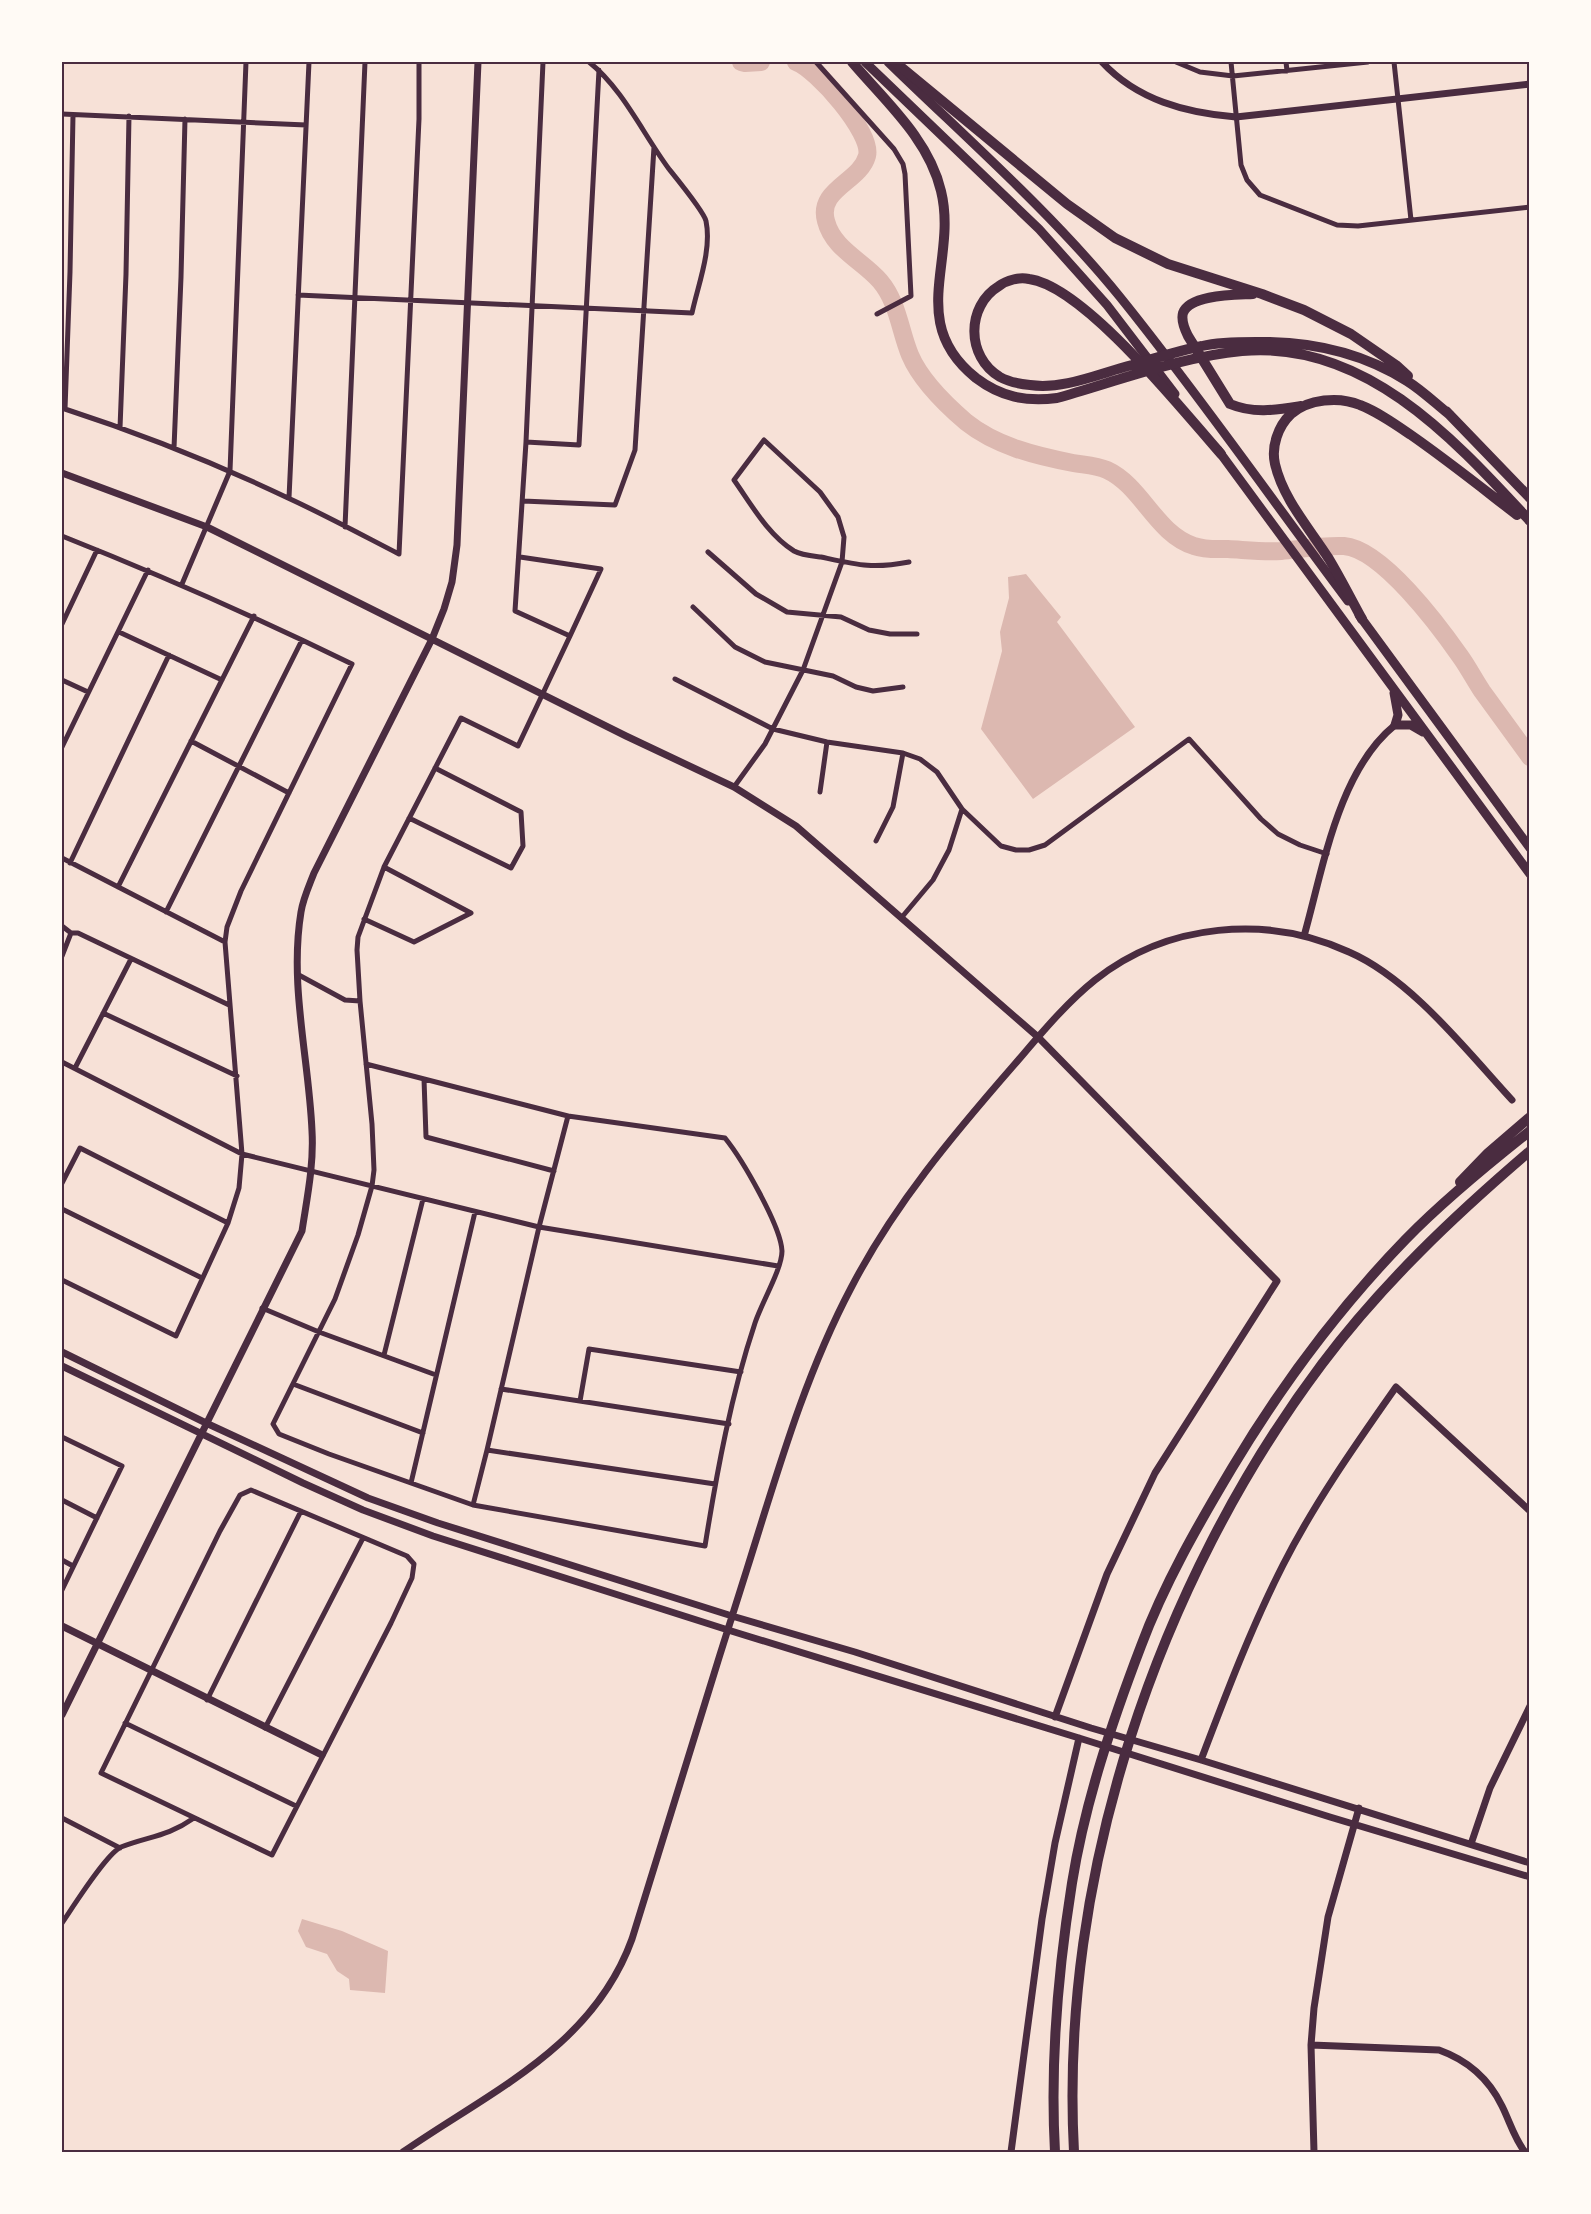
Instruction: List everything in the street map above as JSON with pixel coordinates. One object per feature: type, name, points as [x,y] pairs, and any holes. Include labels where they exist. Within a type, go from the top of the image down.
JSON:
[{"type":"highway","points":[[852,62],[918,140],[935,170],[945,210],[938,313],[943,334],[952,354],[964,368],[993,390],[1030,400],[1057,398],[1210,356],[1243,351],[1278,351],[1324,360],[1350,369],[1399,396],[1438,428],[1490,478],[1530,522]]},
{"type":"highway","points":[[866,62],[1039,229],[1107,306],[1221,454],[1530,874]]},
{"type":"highway","points":[[888,62],[1056,226],[1119,296],[1229,438],[1300,538],[1325,562]]},
{"type":"highway","points":[[894,62],[1058,197],[1115,238],[1168,264],[1304,310],[1352,334],[1396,365],[1450,415],[1530,498]]},
{"type":"highway","points":[[1221,454],[1113,334],[1067,296],[1030,279],[1017,279],[996,287],[980,306],[975,319],[976,346],[982,359],[1000,376],[1015,383],[1047,387],[1064,384],[1118,368],[1204,345],[1278,341],[1326,347],[1358,356],[1409,382],[1450,415]]},
{"type":"highway","points":[[1262,294],[1218,296],[1188,306],[1183,314],[1184,327],[1188,336],[1230,404],[1253,411],[1275,410],[1323,401],[1342,400],[1359,404],[1387,419],[1422,443],[1530,522]]},
{"type":"highway","points":[[1301,406],[1279,429],[1275,444],[1274,462],[1287,496],[1314,537],[1325,562],[1362,619],[1530,848]]},
{"type":"highway","points":[[1391,685],[1397,704],[1398,715],[1395,725],[1410,726],[1429,736]]},
{"type":"highway","points":[[1054,2152],[1054,2073],[1058,2007],[1072,1882],[1100,1766],[1142,1644],[1193,1536],[1250,1438],[1327,1328],[1406,1239],[1488,1153],[1530,1117]]},
{"type":"highway","points":[[1406,1239],[1448,1200],[1530,1131]]},
{"type":"highway","points":[[1074,2152],[1073,2070],[1077,2009],[1093,1886],[1119,1772],[1161,1650],[1185,1596],[1237,1493],[1271,1438],[1323,1363],[1359,1318],[1433,1237],[1530,1151]]},
{"type":"street","points":[[182,584],[230,471],[246,62]]},
{"type":"street","points":[[289,498],[309,62]]},
{"type":"street","points":[[345,527],[364,62]]},
{"type":"street","points":[[73,115],[70,272],[63,408],[230,471],[399,554],[419,119],[419,62]]},
{"type":"street","points":[[62,1715],[302,1231],[312,1171],[312,1132],[297,974],[297,943],[301,910],[314,873],[432,639],[452,582],[457,546],[478,62]]},
{"type":"street","points":[[543,62],[523,501],[515,611],[570,636]]},
{"type":"street","points":[[298,295],[692,313],[706,249],[706,220],[620,95],[599,70],[589,62]]},
{"type":"street","points":[[816,62],[894,149],[903,164],[910,296],[877,314]]},
{"type":"street","points":[[1102,62],[1113,73],[1158,102],[1202,115],[1236,117],[1530,84]]},
{"type":"street","points":[[1176,62],[1200,72],[1233,76],[1368,62]]},
{"type":"street","points":[[1231,62],[1240,165],[1247,180],[1260,195],[1337,225],[1358,226],[1530,207]]},
{"type":"street","points":[[1286,62],[1287,71]]},
{"type":"street","points":[[1394,62],[1411,219]]},
{"type":"street","points":[[526,442],[579,445],[599,70]]},
{"type":"street","points":[[62,114],[306,125]]},
{"type":"street","points":[[120,428],[129,116]]},
{"type":"street","points":[[174,448],[185,119]]},
{"type":"street","points":[[523,501],[615,505],[635,450],[654,147]]},
{"type":"street","points":[[734,787],[773,729],[803,670],[842,562],[844,537],[838,517],[820,492],[764,440],[734,480],[773,533],[796,552],[842,562],[875,567],[909,562]]},
{"type":"street","points":[[62,472],[207,528],[734,787],[796,826],[1038,1037],[1277,1281],[1155,1473],[1107,1574],[1055,1717]]},
{"type":"street","points":[[62,536],[182,584],[352,664],[241,891],[227,927],[225,942],[229,1005],[242,1154],[239,1188],[228,1223],[176,1336],[62,1280]]},
{"type":"street","points":[[62,624],[97,550]]},
{"type":"street","points":[[708,552],[756,594],[787,612],[841,617],[869,630],[890,634],[917,634]]},
{"type":"street","points":[[366,1064],[568,1116],[725,1138],[736,1151],[779,1232],[782,1253],[755,1322],[741,1372],[715,1484],[705,1546],[473,1505],[279,1434],[273,1424],[335,1299],[358,1235],[372,1186],[374,1170],[372,1124],[366,1064],[360,1001],[357,950],[358,937],[364,919],[384,867],[461,718],[518,746],[601,568],[520,557]]},
{"type":"street","points":[[62,747],[148,570]]},
{"type":"street","points":[[693,607],[735,647],[765,662],[833,676],[856,687],[873,691],[903,687]]},
{"type":"street","points":[[118,887],[254,616]]},
{"type":"street","points":[[119,632],[222,680]]},
{"type":"street","points":[[166,912],[302,640]]},
{"type":"street","points":[[70,863],[169,655]]},
{"type":"street","points":[[675,679],[773,729],[827,742],[903,753],[920,759],[937,772],[962,809],[1001,846],[1016,850],[1029,850],[1045,845],[1189,739],[1261,819],[1278,834],[1300,845],[1327,854]]},
{"type":"street","points":[[62,680],[88,692]]},
{"type":"street","points":[[1305,936],[1347,791],[1365,759],[1395,725]]},
{"type":"street","points":[[191,741],[289,792]]},
{"type":"street","points":[[820,792],[827,742]]},
{"type":"street","points":[[876,841],[892,807],[903,753]]},
{"type":"street","points":[[409,818],[511,868],[523,846],[521,812],[435,768]]},
{"type":"street","points":[[902,917],[933,880],[949,850],[962,809]]},
{"type":"street","points":[[62,858],[225,942]]},
{"type":"street","points":[[364,919],[414,942],[471,913],[384,867]]},
{"type":"street","points":[[62,926],[71,933],[78,933],[229,1005]]},
{"type":"street","points":[[403,2152],[557,2048],[582,2024],[612,1982],[632,1939],[810,1374],[850,1289],[903,1200],[950,1139],[1072,1001],[1095,980],[1119,963],[1162,943],[1209,930],[1270,930],[1305,936],[1350,952],[1378,967],[1404,987],[1449,1031],[1512,1100]]},
{"type":"street","points":[[62,956],[71,933]]},
{"type":"street","points":[[75,1068],[131,960]]},
{"type":"street","points":[[297,974],[345,1000],[360,1001]]},
{"type":"street","points":[[103,1013],[237,1076]]},
{"type":"street","points":[[62,1062],[242,1154],[539,1227],[778,1266]]},
{"type":"street","points":[[424,1079],[426,1137],[554,1172]]},
{"type":"street","points":[[473,1505],[539,1227],[568,1116]]},
{"type":"street","points":[[62,1183],[80,1148],[228,1223]]},
{"type":"street","points":[[384,1355],[423,1199]]},
{"type":"street","points":[[62,1209],[202,1278]]},
{"type":"street","points":[[411,1483],[476,1212]]},
{"type":"street","points":[[262,1308],[319,1332],[436,1375]]},
{"type":"street","points":[[580,1401],[589,1349],[741,1372]]},
{"type":"street","points":[[62,1352],[206,1423],[368,1498],[438,1523],[732,1616],[855,1652],[1055,1717],[1359,1808],[1530,1863]]},
{"type":"street","points":[[62,1366],[303,1484],[383,1518],[433,1536],[1145,1760],[1530,1877]]},
{"type":"street","points":[[293,1384],[423,1433]]},
{"type":"street","points":[[1201,1760],[1249,1636],[1283,1565],[1343,1463],[1396,1387],[1530,1511]]},
{"type":"street","points":[[501,1389],[729,1424]]},
{"type":"street","points":[[62,1437],[122,1466],[62,1590]]},
{"type":"street","points":[[487,1449],[715,1484]]},
{"type":"street","points":[[251,1490],[363,1538],[406,1556],[414,1564],[412,1578],[272,1855],[101,1773],[240,1495],[251,1490]]},
{"type":"street","points":[[62,1500],[97,1518]]},
{"type":"street","points":[[207,1700],[301,1511]]},
{"type":"street","points":[[265,1728],[363,1538]]},
{"type":"street","points":[[62,1560],[73,1566]]},
{"type":"street","points":[[62,1626],[207,1700],[322,1755]]},
{"type":"street","points":[[1471,1844],[1490,1788],[1530,1706]]},
{"type":"street","points":[[124,1723],[296,1806]]},
{"type":"street","points":[[1011,2152],[1055,1843],[1079,1738]]},
{"type":"street","points":[[1314,2152],[1311,2045],[1314,2008],[1328,1917],[1359,1808]]},
{"type":"street","points":[[62,1818],[120,1848]]},
{"type":"street","points":[[62,1923],[96,1875],[120,1848],[162,1836],[182,1827],[194,1818]]},
{"type":"street","points":[[1311,2045],[1439,2050],[1457,2056],[1473,2068],[1496,2095],[1516,2140],[1525,2152]]},
{"type":"shaded area","points":[[1026,574],[1061,617],[1057,622],[1135,727],[1033,799],[981,729],[1002,651],[1000,632],[1009,598],[1008,577]]},
{"type":"shaded area","points":[[302,1919],[342,1931],[388,1951],[385,1993],[350,1990],[349,1979],[337,1971],[327,1954],[306,1947],[298,1931]]},
{"type":"waterway","points":[[741,62],[761,62]]},
{"type":"waterway","points":[[796,62],[816,76],[841,103],[861,133],[866,146],[867,156],[863,165],[833,193],[828,201],[825,210],[830,231],[842,247],[873,274],[886,289],[895,307],[915,365],[934,392],[950,408],[966,422],[1003,444],[1045,457],[1107,470],[1130,487],[1169,531],[1194,546],[1207,549],[1268,551],[1344,546],[1359,550],[1392,574],[1424,609],[1460,656],[1482,691],[1530,757]]}]
